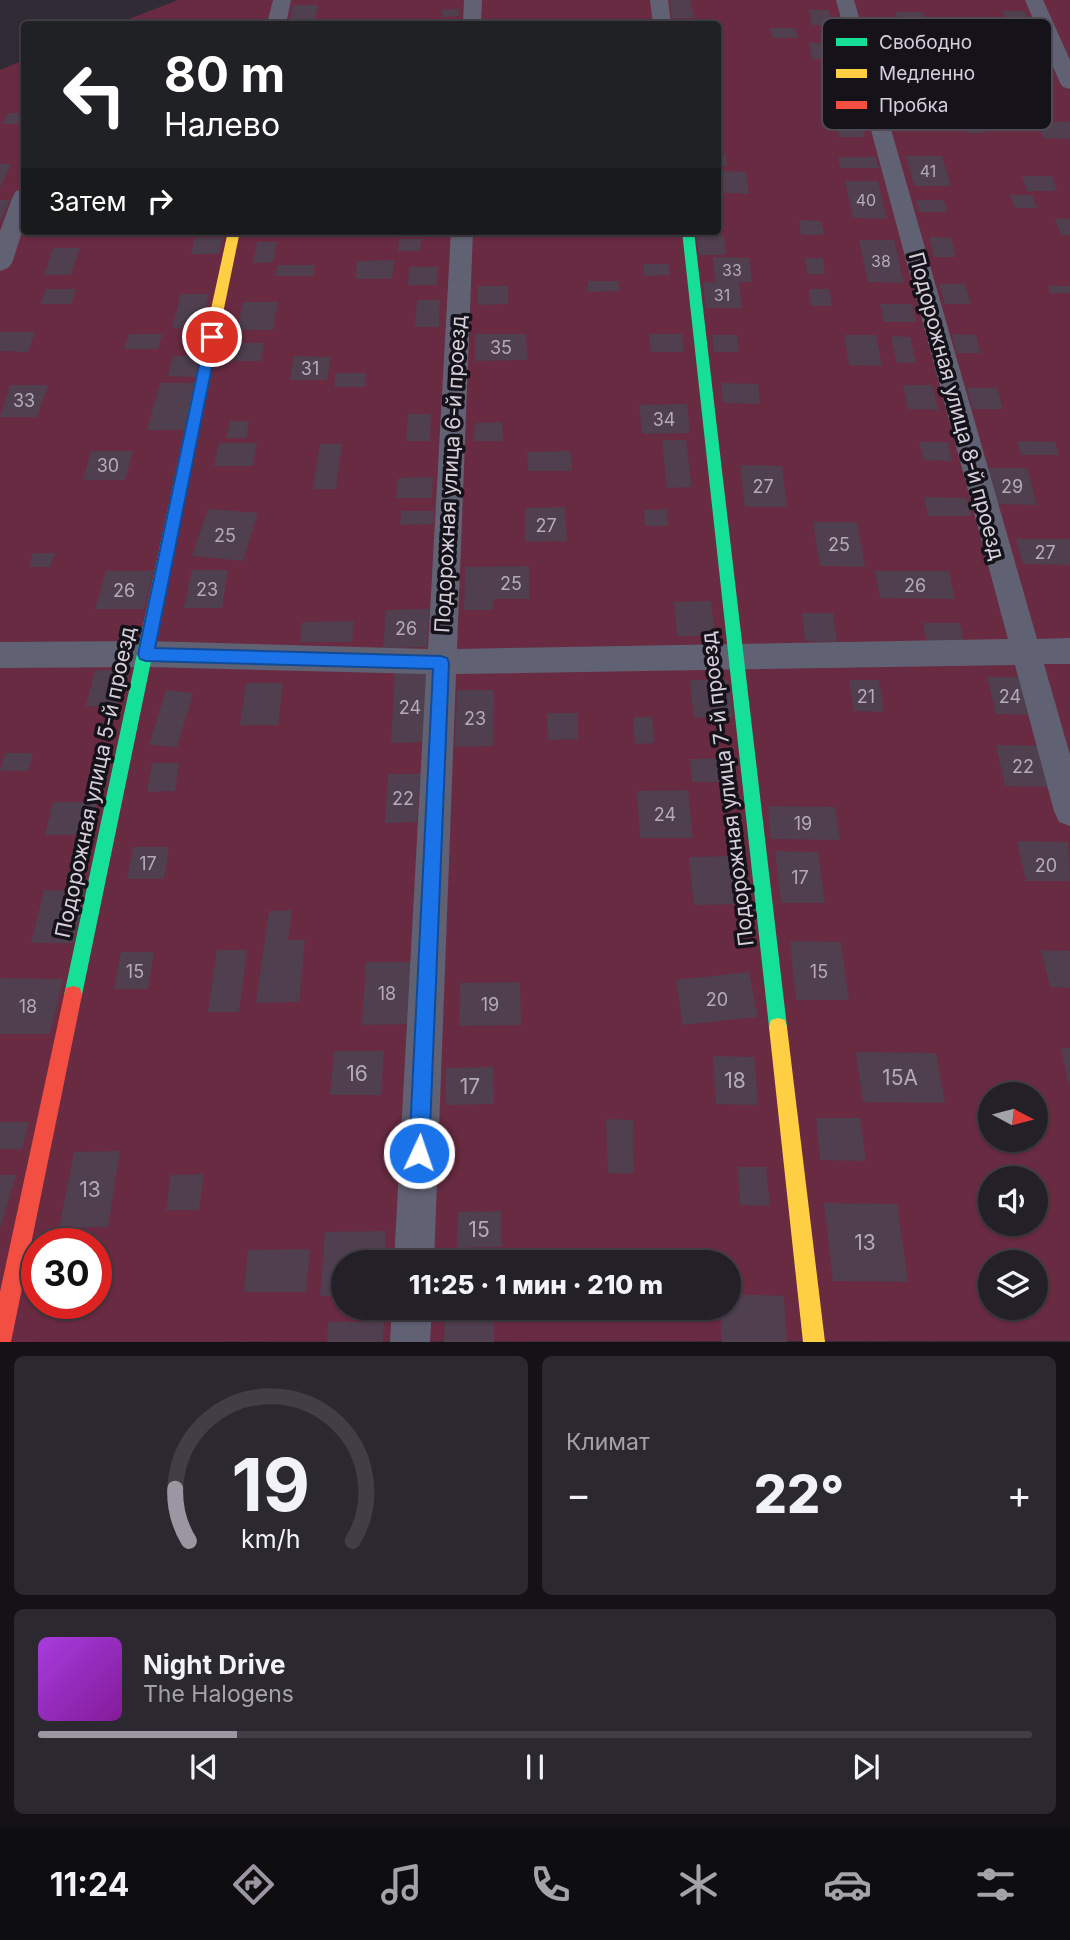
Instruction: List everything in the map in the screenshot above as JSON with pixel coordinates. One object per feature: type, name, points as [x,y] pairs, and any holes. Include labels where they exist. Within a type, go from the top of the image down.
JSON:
[{"type":"street","points":[[278,21],[282,0]]},
{"type":"street","points":[[472,21],[473,0]]},
{"type":"street","points":[[659,0],[662,21]]},
{"type":"street","name":"Подорожная улица 8-й проезд","points":[[845,0],[850,18]]},
{"type":"street","points":[[1034,0],[1042,18]]},
{"type":"street","points":[[1052,42],[1070,83]]},
{"type":"street","name":"Подорожная улица 8-й проезд","points":[[881,130],[1070,811]]},
{"type":"street","points":[[0,263],[21,204]]},
{"type":"street","name":"Подорожная улица 5-й проезд","points":[[0,1342],[233,235]]},
{"type":"street","name":"Подорожная улица 6-й проезд","points":[[415,1250],[462,235]]},
{"type":"street","name":"Подорожная улица 7-й проезд","points":[[688,235],[734,657],[814,1342]]},
{"type":"street","points":[[0,655],[146,654],[441,663],[1070,651]]},
{"type":"street","points":[[410,1342],[411,1320]]},
{"type":"shaded area","points":[[178,0],[1070,0],[1070,1341],[0,1342],[0,70],[21,61],[21,235],[721,235],[721,21],[124,21]]},
{"type":"building","points":[[670,0],[690,0],[694,18],[672,18]]},
{"type":"building","points":[[293,5],[318,5],[315,21],[290,21]]},
{"type":"building","points":[[459,9],[459,16],[442,17],[442,10]]},
{"type":"building","points":[[809,10],[829,10],[831,18],[822,18],[822,25],[812,25]]},
{"type":"building","points":[[1002,11],[1025,11],[1028,18],[1005,18]]},
{"type":"building","points":[[895,12],[923,12],[925,18],[897,18]]},
{"type":"building","points":[[770,28],[795,28],[798,38],[772,38]]},
{"type":"building","points":[[809,43],[822,43],[822,59],[812,59]]},
{"type":"building","points":[[8,113],[21,113],[21,124],[2,124]]},
{"type":"building","points":[[1052,121],[1070,122],[1070,139],[1043,138],[1040,130],[1052,130]]},
{"type":"building","points":[[837,130],[863,130],[865,137],[839,137]]},
{"type":"building","points":[[967,130],[985,130],[986,133],[968,133]]},
{"type":"building","points":[[721,154],[726,155],[727,166],[721,166]]},
{"type":"building","points":[[906,156],[942,156],[951,186],[914,186]]},
{"type":"building","points":[[838,157],[876,157],[879,168],[840,168]]},
{"type":"building","points":[[0,164],[11,164],[0,188]]},
{"type":"building","points":[[721,171],[746,172],[749,194],[722,193],[721,203]]},
{"type":"building","points":[[1022,176],[1052,176],[1057,191],[1027,191]]},
{"type":"building","points":[[845,181],[878,181],[887,219],[853,218]]},
{"type":"building","points":[[1010,195],[1032,195],[1037,208],[1015,208]]},
{"type":"building","points":[[0,200],[10,200],[0,222]]},
{"type":"building","points":[[916,200],[944,200],[947,212],[919,212]]},
{"type":"building","points":[[1055,219],[1070,219],[1070,235],[1061,235]]},
{"type":"building","points":[[799,220],[821,221],[824,235],[801,235]]},
{"type":"building","points":[[697,236],[724,236],[726,255],[699,255]]},
{"type":"building","points":[[929,237],[951,238],[956,257],[934,257]]},
{"type":"building","points":[[195,238],[223,238],[219,254],[191,254]]},
{"type":"building","points":[[399,239],[421,239],[420,251],[398,251]]},
{"type":"building","points":[[859,240],[894,240],[904,283],[868,282]]},
{"type":"building","points":[[257,242],[277,242],[273,262],[253,263]]},
{"type":"building","points":[[53,248],[80,248],[71,275],[44,275]]},
{"type":"building","points":[[713,257],[749,258],[752,282],[739,282],[742,308],[706,308],[703,282],[715,282]]},
{"type":"building","points":[[805,258],[823,258],[825,274],[807,274]]},
{"type":"building","points":[[394,260],[392,279],[355,279],[357,261]]},
{"type":"building","points":[[643,264],[669,264],[670,275],[644,276]]},
{"type":"building","points":[[277,265],[315,265],[313,276],[275,276]]},
{"type":"building","points":[[409,267],[438,267],[437,285],[408,285]]},
{"type":"building","points":[[588,281],[619,281],[620,291],[588,292]]},
{"type":"building","points":[[939,284],[965,284],[971,304],[945,304]]},
{"type":"building","points":[[478,286],[508,286],[508,304],[478,305]]},
{"type":"building","points":[[1048,286],[1070,286],[1070,293],[1050,293]]},
{"type":"building","points":[[46,289],[76,289],[71,304],[40,304]]},
{"type":"building","points":[[809,289],[829,289],[832,306],[811,306]]},
{"type":"building","points":[[181,294],[209,294],[201,328],[172,328]]},
{"type":"building","points":[[417,300],[440,300],[439,327],[415,327]]},
{"type":"building","points":[[243,302],[278,302],[273,330],[237,330]]},
{"type":"building","points":[[880,304],[912,304],[916,322],[884,322]]},
{"type":"building","points":[[0,332],[35,332],[28,352],[0,351]]},
{"type":"building","points":[[129,334],[162,334],[158,349],[124,349]]},
{"type":"building","points":[[475,334],[526,334],[527,360],[475,361]]},
{"type":"building","points":[[649,334],[682,334],[684,352],[651,352]]},
{"type":"building","points":[[952,334],[976,335],[981,353],[957,353]]},
{"type":"building","points":[[712,335],[737,335],[739,352],[714,352]]},
{"type":"building","points":[[844,335],[876,335],[882,366],[849,365]]},
{"type":"building","points":[[891,336],[910,337],[916,363],[897,363]]},
{"type":"building","points":[[230,343],[264,343],[261,361],[227,361]]},
{"type":"building","points":[[173,356],[201,356],[196,377],[168,376]]},
{"type":"building","points":[[294,356],[331,357],[327,380],[290,380]]},
{"type":"building","points":[[336,373],[366,373],[365,387],[334,387]]},
{"type":"building","points":[[160,383],[196,383],[185,430],[147,430]]},
{"type":"building","points":[[721,383],[758,384],[760,404],[723,403]]},
{"type":"building","points":[[10,385],[48,385],[37,417],[0,417]]},
{"type":"building","points":[[903,385],[932,385],[938,410],[908,409]]},
{"type":"building","points":[[967,388],[997,388],[1003,409],[973,409]]},
{"type":"building","points":[[687,404],[690,433],[642,434],[639,405]]},
{"type":"building","points":[[408,414],[431,414],[430,441],[406,441]]},
{"type":"building","points":[[230,421],[249,421],[246,438],[226,438]]},
{"type":"building","points":[[502,422],[503,441],[474,441],[475,423]]},
{"type":"building","points":[[662,440],[686,440],[692,487],[667,488]]},
{"type":"building","points":[[1017,441],[1055,442],[1059,455],[1021,455]]},
{"type":"building","points":[[919,442],[948,442],[952,461],[924,460]]},
{"type":"building","points":[[219,443],[257,443],[253,466],[214,466]]},
{"type":"building","points":[[320,444],[342,444],[336,489],[313,489]]},
{"type":"building","points":[[91,451],[133,451],[125,480],[83,480]]},
{"type":"building","points":[[571,451],[572,471],[528,471],[527,452]]},
{"type":"building","points":[[740,465],[782,466],[787,507],[745,507]]},
{"type":"building","points":[[988,468],[1027,468],[1037,505],[997,504]]},
{"type":"building","points":[[433,477],[432,498],[396,498],[398,478]]},
{"type":"building","points":[[924,497],[967,498],[971,516],[928,516]]},
{"type":"building","points":[[565,507],[567,541],[525,542],[525,508]]},
{"type":"building","points":[[208,509],[258,513],[243,561],[192,556]]},
{"type":"building","points":[[667,509],[668,526],[645,526],[644,510]]},
{"type":"building","points":[[401,511],[434,511],[434,524],[400,525]]},
{"type":"building","points":[[813,522],[857,522],[865,567],[820,566]]},
{"type":"building","points":[[1016,539],[1070,539],[1070,565],[1023,564]]},
{"type":"building","points":[[33,553],[55,553],[50,567],[29,567]]},
{"type":"building","points":[[529,566],[529,599],[493,599],[493,610],[464,610],[465,567]]},
{"type":"building","points":[[192,570],[228,570],[222,608],[184,608]]},
{"type":"building","points":[[106,571],[153,571],[144,609],[95,609]]},
{"type":"building","points":[[875,571],[949,571],[955,599],[880,598]]},
{"type":"building","points":[[711,601],[715,636],[677,636],[674,602]]},
{"type":"building","points":[[429,609],[427,647],[383,648],[386,610]]},
{"type":"building","points":[[802,613],[833,613],[837,642],[805,641]]},
{"type":"building","points":[[354,621],[352,642],[300,642],[302,622]]},
{"type":"building","points":[[923,623],[960,623],[964,642],[927,641]]},
{"type":"building","points":[[95,670],[127,671],[118,707],[86,706]]},
{"type":"building","points":[[429,671],[426,742],[391,743],[395,672]]},
{"type":"building","points":[[987,677],[1025,677],[1034,715],[996,714]]},
{"type":"building","points":[[690,680],[728,680],[733,717],[694,718]]},
{"type":"building","points":[[849,680],[879,680],[884,712],[854,711]]},
{"type":"building","points":[[246,683],[283,683],[278,725],[240,725]]},
{"type":"building","points":[[166,690],[193,693],[177,747],[149,745]]},
{"type":"building","points":[[457,690],[494,690],[493,746],[455,747]]},
{"type":"building","points":[[547,713],[578,713],[578,739],[548,740]]},
{"type":"building","points":[[633,717],[652,717],[654,743],[635,744]]},
{"type":"building","points":[[996,745],[1041,746],[1052,787],[1005,786]]},
{"type":"building","points":[[5,753],[33,753],[28,771],[0,771]]},
{"type":"building","points":[[727,758],[729,782],[692,782],[690,759]]},
{"type":"building","points":[[152,763],[179,763],[175,791],[147,792]]},
{"type":"building","points":[[388,774],[420,774],[417,822],[385,823]]},
{"type":"building","points":[[688,790],[693,838],[640,838],[637,791]]},
{"type":"building","points":[[53,802],[97,802],[90,835],[45,835]]},
{"type":"building","points":[[768,806],[835,807],[840,840],[771,839]]},
{"type":"building","points":[[1017,841],[1068,842],[1070,881],[1026,881]]},
{"type":"building","points":[[133,847],[169,847],[164,879],[127,879]]},
{"type":"building","points":[[775,851],[818,852],[825,903],[781,903]]},
{"type":"building","points":[[744,856],[750,904],[694,905],[689,857]]},
{"type":"building","points":[[44,890],[86,891],[74,943],[31,943]]},
{"type":"building","points":[[292,910],[288,940],[305,940],[299,1002],[256,1003],[269,911]]},
{"type":"building","points":[[790,941],[841,942],[849,1000],[796,1000]]},
{"type":"building","points":[[217,950],[247,950],[239,1012],[208,1012]]},
{"type":"building","points":[[1041,950],[1070,951],[1070,988],[1050,987]]},
{"type":"building","points":[[121,952],[154,952],[148,989],[114,989]]},
{"type":"building","points":[[366,962],[411,962],[408,1024],[362,1025]]},
{"type":"building","points":[[749,972],[758,1017],[683,1025],[676,980]]},
{"type":"building","points":[[0,978],[63,979],[50,1034],[0,1034]]},
{"type":"building","points":[[520,982],[521,1025],[459,1026],[460,983]]},
{"type":"building","points":[[1061,1048],[1070,1048],[1069,1084]]},
{"type":"building","points":[[334,1051],[384,1051],[381,1095],[330,1095]]},
{"type":"building","points":[[856,1052],[936,1053],[945,1103],[863,1102]]},
{"type":"building","points":[[713,1056],[754,1057],[758,1105],[716,1104]]},
{"type":"building","points":[[493,1067],[494,1104],[446,1105],[446,1068]]},
{"type":"building","points":[[816,1118],[860,1118],[866,1161],[820,1160]]},
{"type":"building","points":[[606,1119],[633,1120],[634,1174],[608,1173]]},
{"type":"building","points":[[0,1122],[29,1122],[22,1149],[0,1149]]},
{"type":"building","points":[[120,1151],[108,1227],[59,1228],[74,1152]]},
{"type":"building","points":[[738,1167],[766,1167],[770,1206],[740,1205]]},
{"type":"building","points":[[204,1174],[199,1210],[166,1210],[171,1175]]},
{"type":"building","points":[[0,1175],[16,1175],[0,1228]]},
{"type":"building","points":[[824,1203],[897,1204],[908,1282],[833,1281]]},
{"type":"building","points":[[501,1211],[501,1247],[457,1248],[458,1212]]},
{"type":"building","points":[[386,1231],[385,1250],[331,1250],[331,1296],[320,1296],[325,1232]]},
{"type":"building","points":[[310,1249],[306,1292],[244,1292],[248,1250]]},
{"type":"building","points":[[741,1294],[784,1296],[787,1342],[722,1342],[721,1320],[741,1320]]},
{"type":"building","points":[[445,1320],[494,1320],[494,1342],[444,1342]]},
{"type":"building","points":[[328,1322],[384,1322],[383,1342],[327,1342]]},
{"type":"traffic: fast","points":[[688,235],[778,1027]]},
{"type":"traffic: fast","points":[[73,995],[196,410]]},
{"type":"traffic: slow","points":[[196,410],[233,235]]},
{"type":"traffic: slow","points":[[778,1027],[814,1342]]},
{"type":"traffic: jam","points":[[0,1342],[73,995]]},
{"type":"route","points":[[212,337],[146,654],[441,663],[419,1153]]}]
